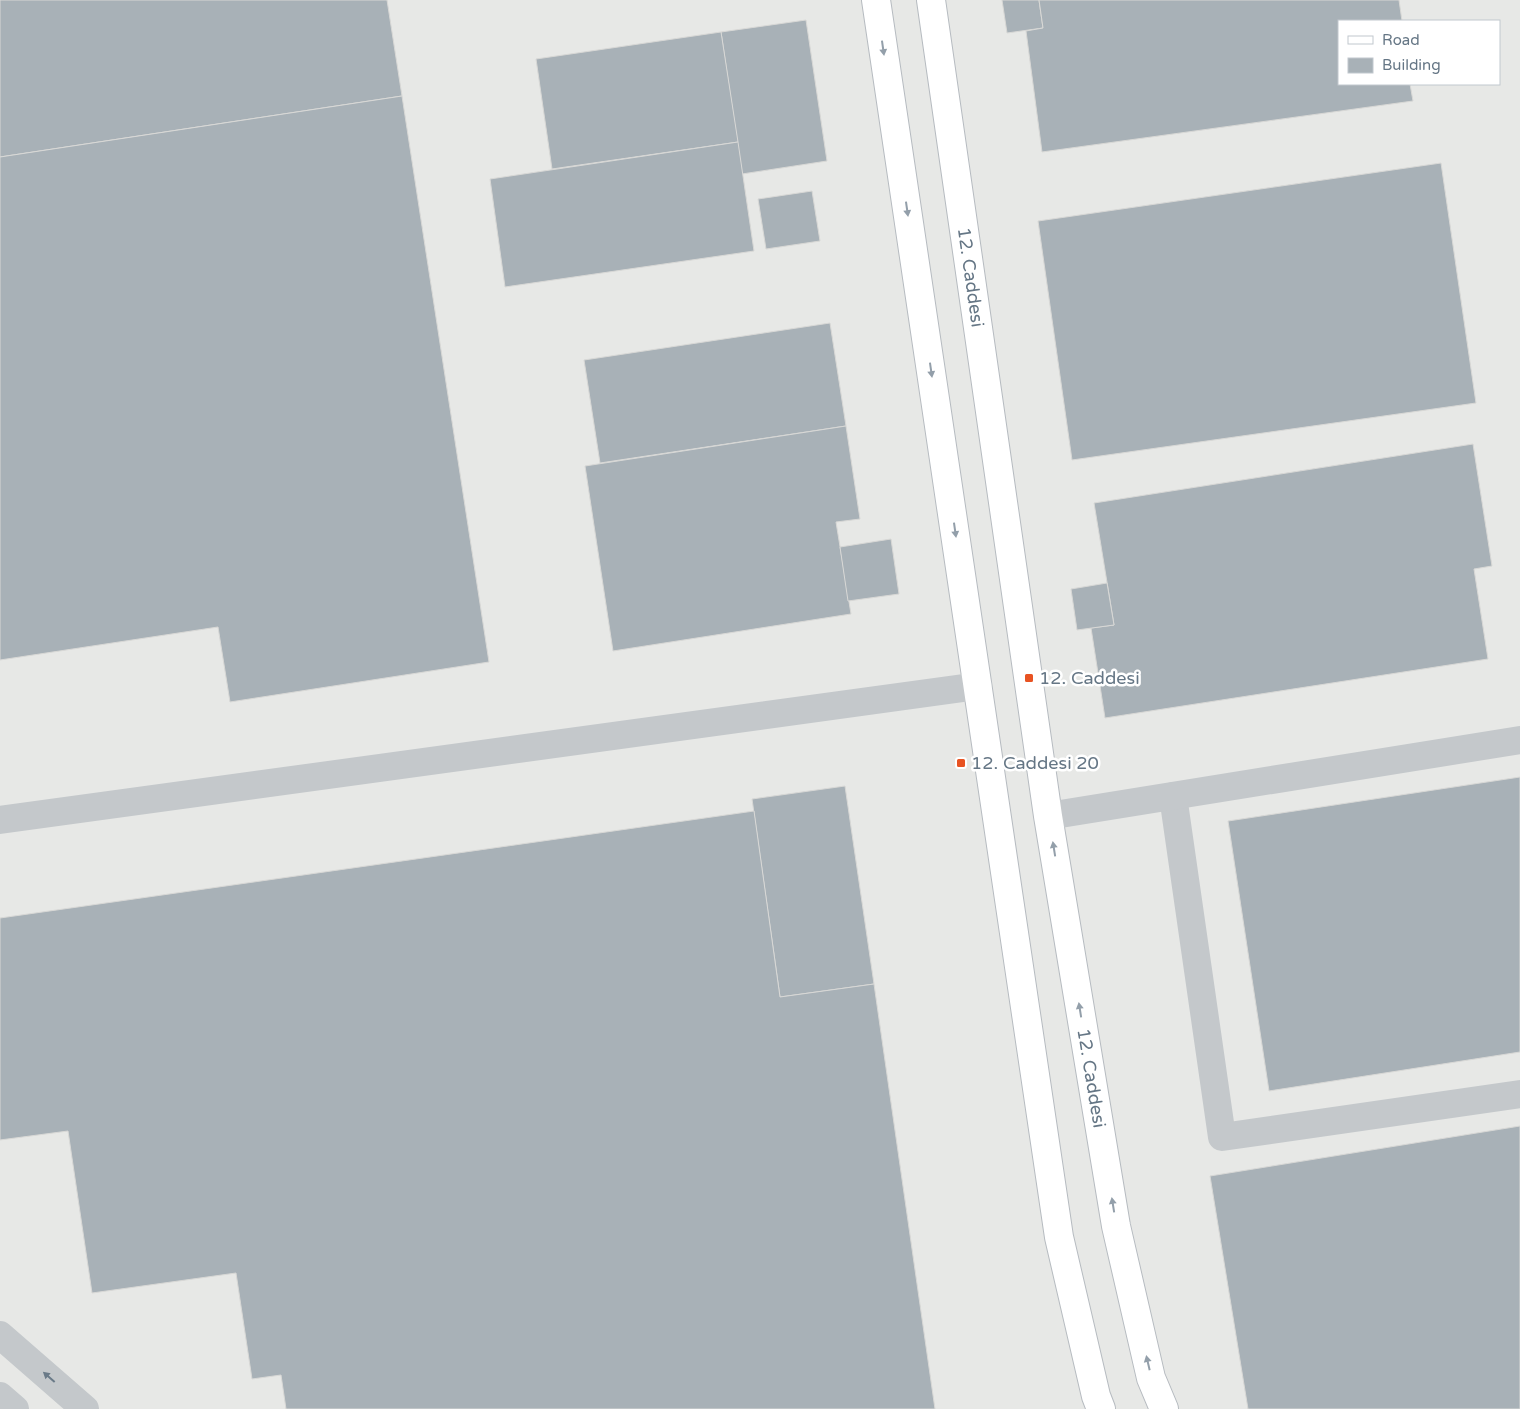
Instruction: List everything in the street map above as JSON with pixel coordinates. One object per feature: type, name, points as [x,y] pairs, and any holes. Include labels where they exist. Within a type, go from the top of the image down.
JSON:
[{"type":"street","points":[[876,0],[1059,1237],[1096,1396],[1101,1409]]},
{"type":"street","name":"12. Caddesi","points":[[931,0],[1048,816],[1116,1226],[1152,1378],[1164,1409]]},
{"type":"street","points":[[0,820],[978,686]]},
{"type":"street","points":[[1048,816],[1520,740]]},
{"type":"street","points":[[1173,796],[1222,1137],[1520,1094]]},
{"type":"street","points":[[0,1335],[85,1409]]},
{"type":"street","points":[[0,1396],[15,1409]]},
{"type":"shaded area","points":[[0,0],[1520,0],[1520,1409],[0,1409]]},
{"type":"building","points":[[0,0],[387,0],[402,96],[0,157]]},
{"type":"building","points":[[1002,0],[1039,0],[1043,28],[1007,33]]},
{"type":"building","points":[[1039,0],[1399,0],[1402,20],[1338,20],[1338,85],[1410,85],[1413,101],[1042,152],[1026,31],[1043,28]]},
{"type":"building","points":[[806,20],[827,161],[742,174],[721,32]]},
{"type":"building","points":[[721,32],[738,142],[552,169],[536,59]]},
{"type":"building","points":[[402,96],[489,662],[230,702],[218,627],[0,660],[0,157]]},
{"type":"building","points":[[738,142],[754,251],[505,287],[490,179]]},
{"type":"building","points":[[1441,163],[1476,403],[1072,460],[1038,221]]},
{"type":"building","points":[[812,191],[820,241],[766,249],[758,199]]},
{"type":"building","points":[[830,323],[846,426],[600,463],[584,360]]},
{"type":"building","points":[[846,426],[860,519],[836,522],[851,614],[613,651],[585,466]]},
{"type":"building","points":[[1473,444],[1492,566],[1474,569],[1488,659],[1105,718],[1091,628],[1114,625],[1094,503]]},
{"type":"building","points":[[891,539],[899,594],[848,601],[840,547]]},
{"type":"building","points":[[1107,583],[1114,625],[1077,630],[1071,589]]},
{"type":"building","points":[[1520,777],[1520,1052],[1269,1091],[1228,821]]},
{"type":"building","points":[[845,786],[874,984],[780,997],[752,799]]},
{"type":"building","points":[[754,811],[780,997],[874,984],[935,1409],[286,1409],[281,1375],[252,1379],[236,1273],[92,1293],[68,1131],[0,1140],[0,918]]},
{"type":"building","points":[[1520,1126],[1520,1409],[1248,1409],[1210,1176]]},
{"type":"place","name":"12. Caddesi","points":[[1029,678]]},
{"type":"place","name":"12. Caddesi 20","points":[[961,763]]}]
